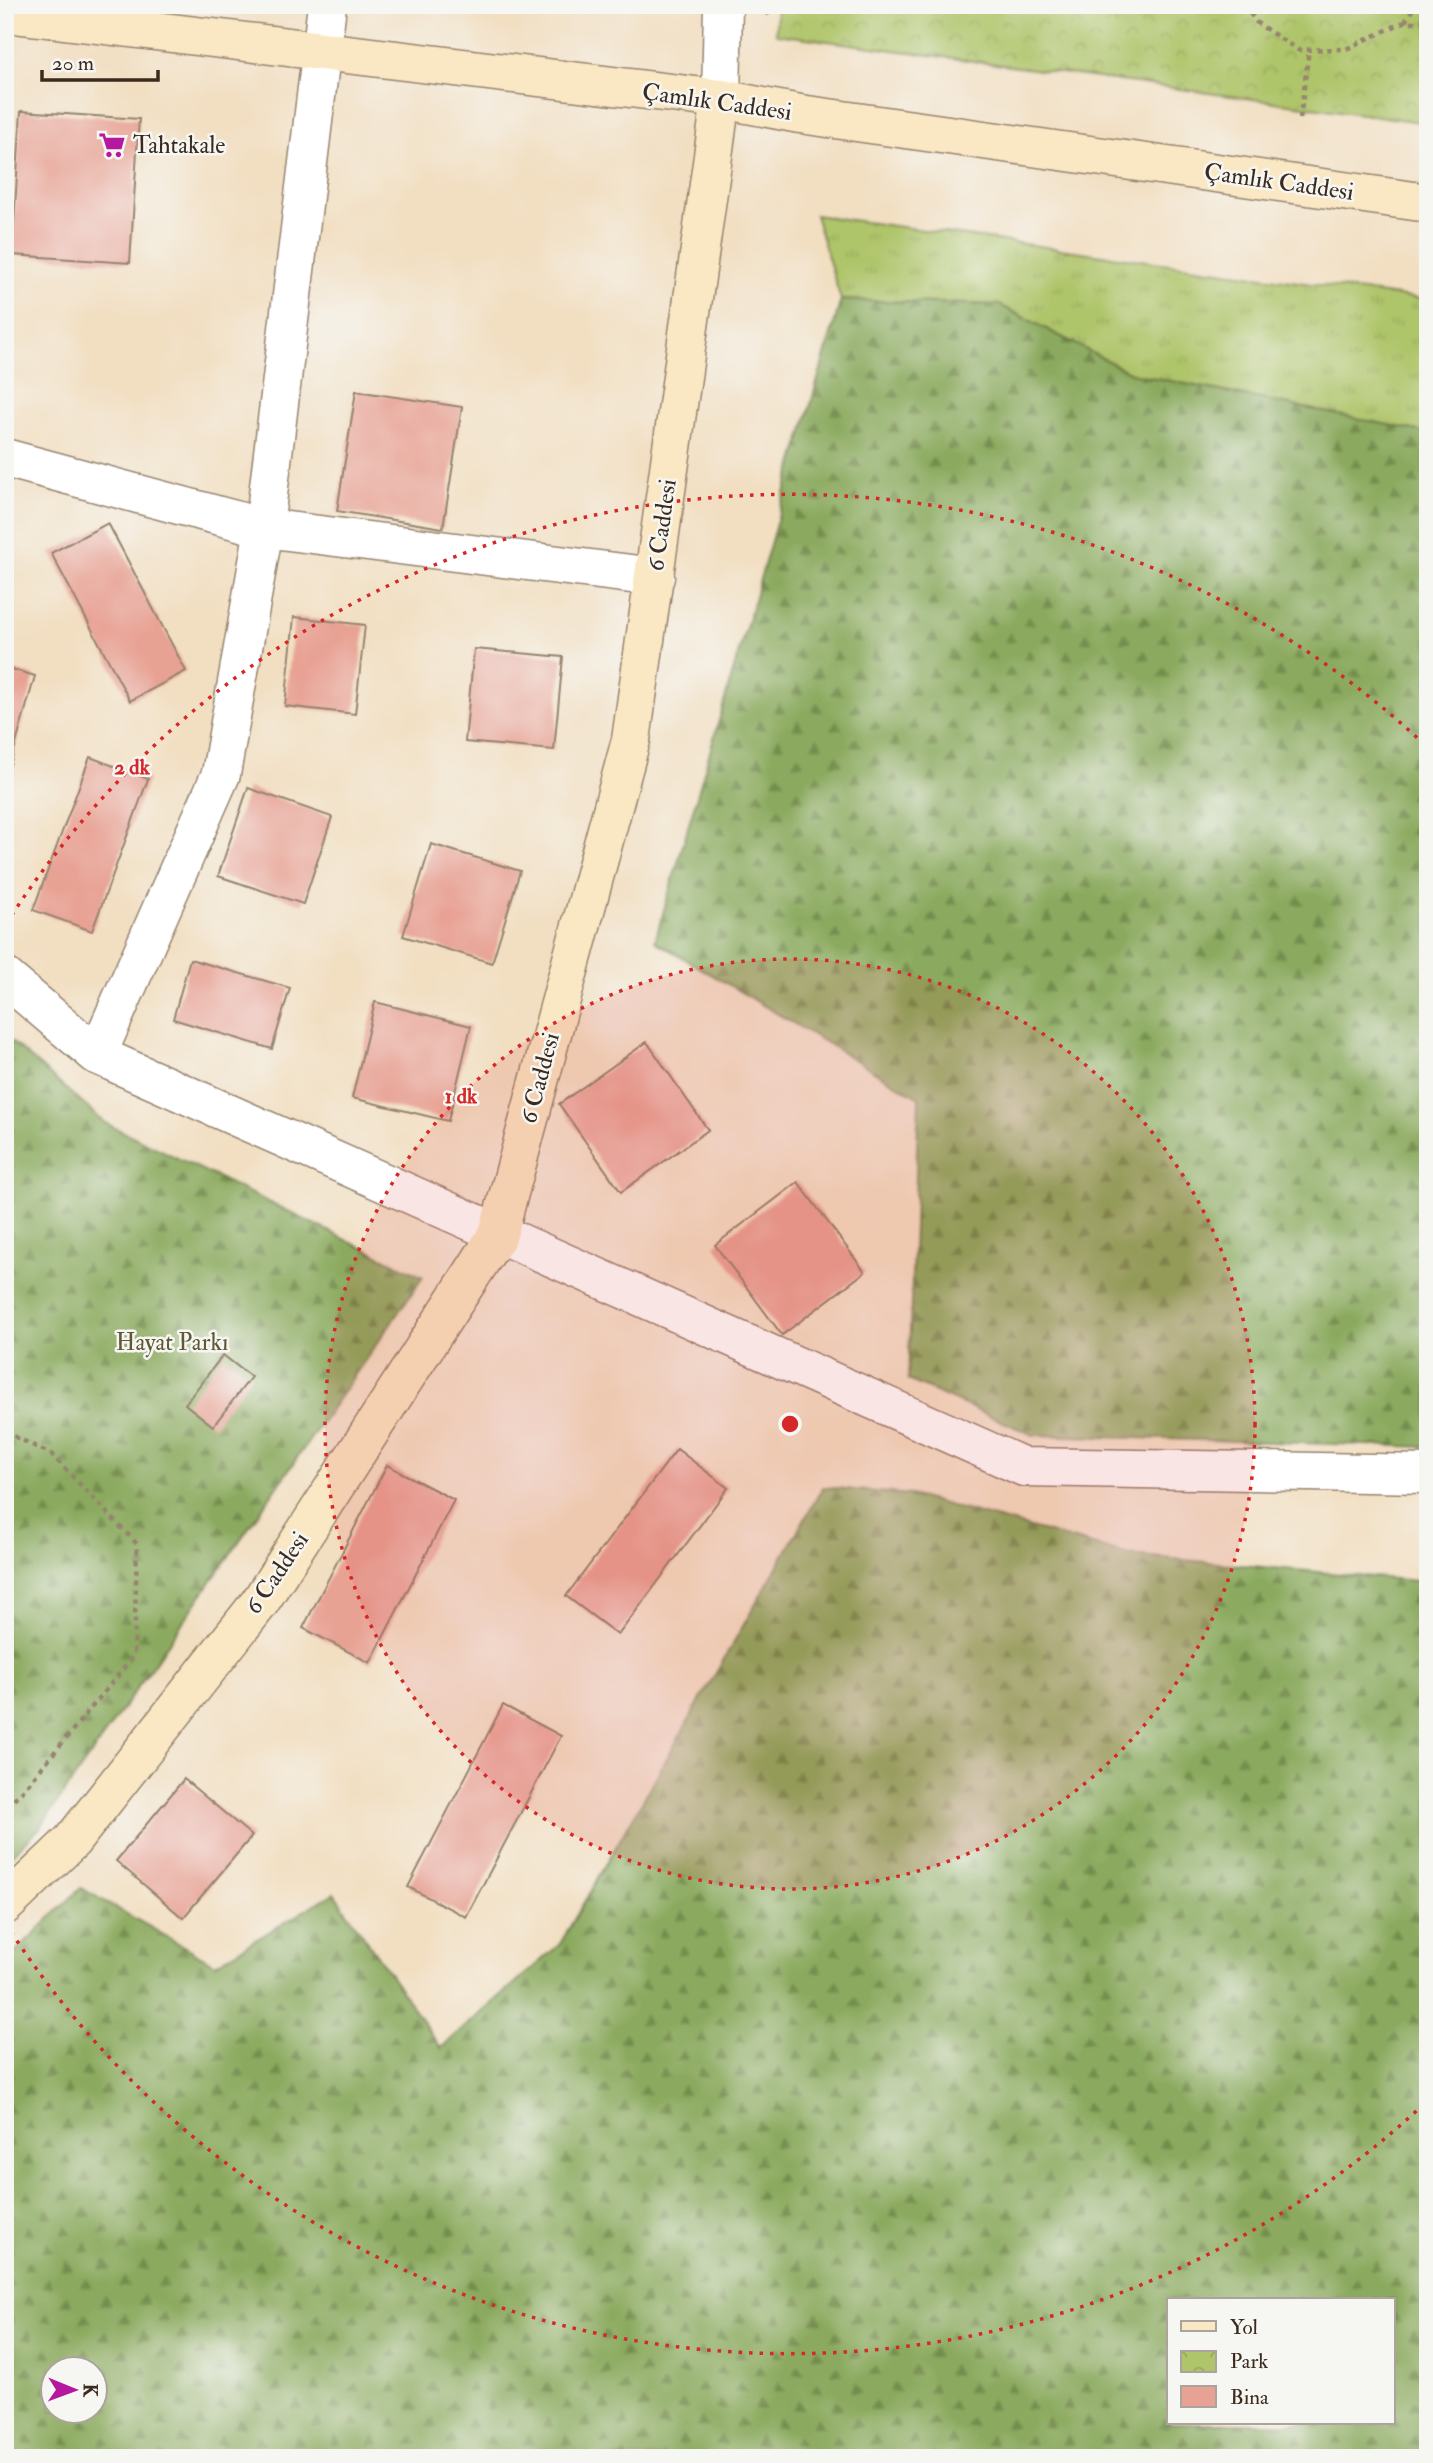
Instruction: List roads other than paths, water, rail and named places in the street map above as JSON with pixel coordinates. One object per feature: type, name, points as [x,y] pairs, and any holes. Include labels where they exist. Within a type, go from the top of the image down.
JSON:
[{"type":"street","points":[[97,1055],[221,774],[264,528],[327,5]]},
{"type":"street","points":[[721,99],[723,5]]},
{"type":"street","name":"Çamlık Caddesi","points":[[5,13],[721,99],[800,114],[1428,203]]},
{"type":"street","name":"6 Caddesi","points":[[5,1905],[72,1841],[260,1602],[498,1234],[631,740],[721,99]]},
{"type":"street","points":[[5,458],[264,528],[655,577]]},
{"type":"street","points":[[5,976],[97,1055],[1024,1467],[1428,1474]]},
{"type":"place","name":"Tahtakale","points":[[112,145]]},
{"type":"park label","name":"Hayat Parkı","points":[[172,1342]]}]
